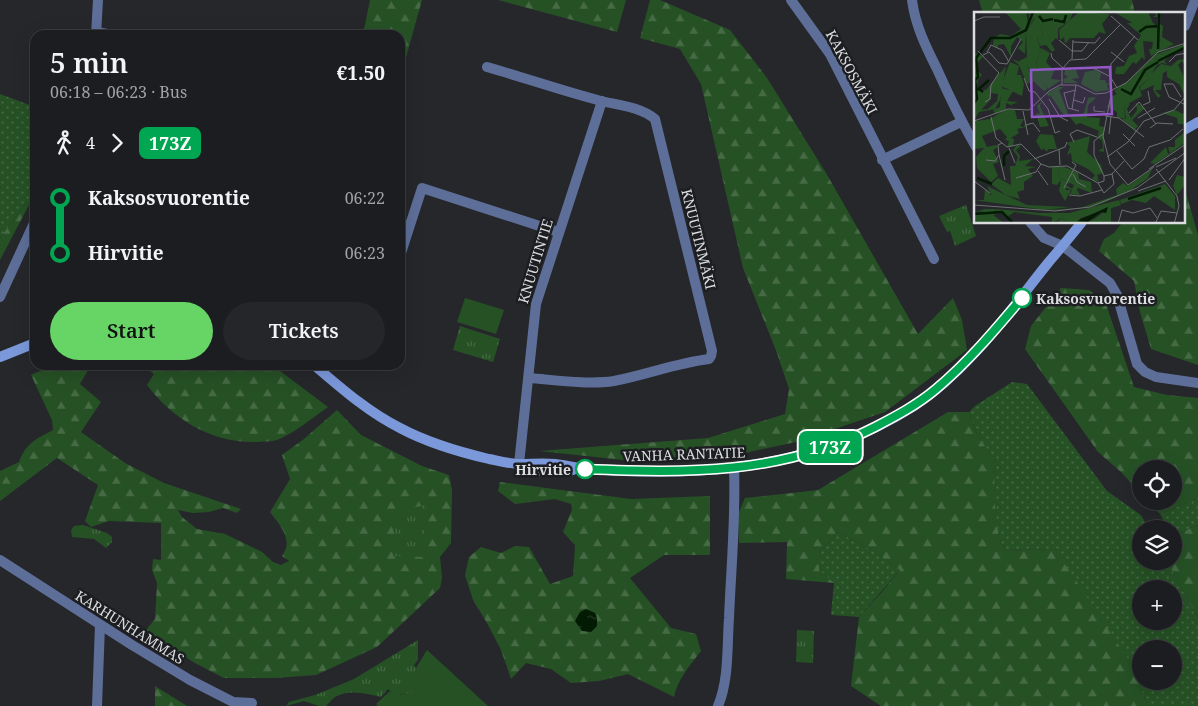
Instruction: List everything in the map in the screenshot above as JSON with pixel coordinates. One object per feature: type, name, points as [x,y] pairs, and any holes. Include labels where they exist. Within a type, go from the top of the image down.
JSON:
[{"type":"main road","points":[[1186,129],[1198,122]]},
{"type":"main road","name":"VANHA RANTATIE","points":[[320,370],[377,415],[400,428],[435,443],[469,454],[520,464],[557,464],[584,468],[673,471],[734,468],[787,459],[835,445],[860,435],[914,405],[959,368],[989,338],[1080,224]]},
{"type":"main road","points":[[0,357],[30,345]]},
{"type":"street","points":[[97,30],[98,0]]},
{"type":"street","name":"KAKSOSMÄKI","points":[[791,0],[830,54],[882,160],[934,259]]},
{"type":"street","points":[[912,0],[914,16],[921,36],[961,122],[974,144]]},
{"type":"street","points":[[1186,23],[1194,0]]},
{"type":"street","name":"KNUUTINMÄKI","points":[[487,67],[632,108],[655,119],[712,354],[708,359],[613,381],[598,382],[529,378]]},
{"type":"street","name":"KNUUTINTIE","points":[[520,464],[534,312],[558,232],[602,101]]},
{"type":"street","points":[[882,160],[961,122]]},
{"type":"street","points":[[405,241],[422,188],[558,232]]},
{"type":"street","points":[[1032,224],[1044,238],[1063,246],[1110,283],[1117,295],[1137,364],[1145,372],[1156,377],[1198,382]]},
{"type":"street","points":[[0,297],[30,232]]},
{"type":"street","points":[[718,706],[723,694],[727,652],[733,539],[734,468]]},
{"type":"street","name":"KARHUNHAMMAS","points":[[0,560],[100,625],[220,697],[232,702],[252,703]]},
{"type":"street","points":[[96,706],[100,625]]},
{"type":"green space","points":[[370,0],[422,0],[405,61],[405,30],[364,30]]},
{"type":"green space","points":[[498,0],[626,0],[617,32]]},
{"type":"green space","points":[[650,0],[660,0],[730,30],[767,78],[826,173],[918,334],[953,298],[962,320],[967,350],[885,412],[796,442],[712,460],[642,462],[539,451],[708,438],[785,414],[789,389],[777,353],[743,268],[701,84],[680,49],[640,38]]},
{"type":"green space","points":[[979,0],[1132,0],[1135,12],[982,12]]},
{"type":"green space","points":[[0,94],[30,105],[30,203],[24,205],[0,238]]},
{"type":"green space","points":[[1186,193],[1198,235],[1198,365],[1151,349],[1140,312],[1134,281],[1099,251],[1104,239],[1114,233],[1121,224],[1186,224]]},
{"type":"green space","points":[[30,203],[0,260],[0,238],[24,205]]},
{"type":"green space","points":[[966,205],[976,236],[955,246],[950,231],[947,232],[939,216]]},
{"type":"green space","points":[[1061,288],[1089,290],[1106,304],[1134,387],[1167,395],[1198,398],[1198,497],[1182,505],[1182,460],[1132,460],[1132,484],[1098,452],[1025,349],[1031,326]]},
{"type":"green space","points":[[465,298],[504,310],[496,334],[457,322]]},
{"type":"green space","points":[[460,326],[500,339],[493,362],[453,350]]},
{"type":"green space","points":[[42,370],[88,370],[80,384],[101,402],[81,432],[125,463],[164,483],[241,509],[237,513],[223,508],[209,512],[193,513],[178,510],[182,517],[197,529],[225,534],[262,552],[273,562],[281,565],[289,561],[282,556],[287,544],[286,538],[270,512],[290,479],[282,455],[304,439],[337,410],[361,435],[422,466],[449,475],[452,490],[451,543],[440,557],[442,578],[440,588],[377,647],[316,675],[276,678],[224,678],[193,662],[146,630],[155,619],[157,583],[152,570],[153,559],[161,560],[161,523],[109,521],[91,527],[85,521],[98,485],[57,458],[0,501],[0,471],[19,462],[28,446],[53,430],[52,420],[31,375]]},
{"type":"green space","points":[[148,370],[279,370],[328,407],[297,429],[277,440],[242,442],[226,439],[196,427],[169,409],[147,385],[154,374]]},
{"type":"green space","points":[[1012,382],[1027,384],[1107,491],[1141,515],[1144,520],[1132,520],[1132,570],[1172,570],[1177,580],[1132,580],[1132,630],[1182,630],[1182,589],[1198,619],[1198,706],[1148,706],[1141,690],[1182,690],[1182,640],[1132,640],[1132,667],[1049,549],[1006,551],[999,538],[993,499],[995,462],[976,432],[969,412]]},
{"type":"green space","points":[[948,412],[969,412],[976,432],[995,462],[994,499],[999,538],[1006,551],[1049,549],[1059,555],[1130,662],[1132,667],[1132,690],[1141,690],[1148,706],[881,706],[851,686],[859,617],[900,570],[870,549],[838,532],[819,553],[819,570],[834,583],[786,579],[787,542],[739,543],[738,514],[745,498],[818,490]]},
{"type":"green space","points":[[500,482],[631,499],[710,496],[710,555],[664,555],[630,578],[671,628],[696,634],[701,651],[681,678],[674,697],[628,674],[599,681],[571,683],[551,669],[526,663],[511,679],[501,650],[473,600],[465,575],[469,557],[481,547],[501,553],[515,546],[529,547],[550,584],[573,576],[575,545],[563,532],[572,510],[571,504],[555,499],[515,504],[498,491]]},
{"type":"green space","points":[[1198,497],[1198,525],[1182,532],[1182,520],[1163,520],[1160,514],[1170,510],[1182,510],[1182,505]]},
{"type":"green space","points":[[426,505],[422,557],[393,556],[393,512]]},
{"type":"green space","points":[[1156,510],[1170,510],[1160,514]]},
{"type":"green space","points":[[83,525],[107,533],[112,537],[112,542],[106,548],[94,539],[72,537],[71,530],[74,526]]},
{"type":"green space","points":[[1198,525],[1198,619],[1182,589],[1182,580],[1177,580],[1172,570],[1182,570],[1182,532]]},
{"type":"green space","points":[[838,532],[870,549],[900,570],[859,617],[831,615],[834,583],[819,570],[819,553]]},
{"type":"green space","points":[[797,630],[814,631],[813,663],[796,662]]},
{"type":"green space","points":[[418,640],[418,660],[414,665],[419,679],[417,686],[409,694],[402,695],[388,689],[381,697],[352,692],[335,697],[326,706],[319,706],[304,701],[286,706],[289,702],[315,695],[354,679]]},
{"type":"green space","points":[[427,650],[488,706],[378,706],[376,704],[390,691],[401,695],[411,692],[417,686],[418,673],[416,668]]},
{"type":"green space","points":[[155,686],[187,706],[155,706]]},
{"type":"water","points":[[586,609],[595,613],[597,618],[597,626],[591,632],[582,631],[575,621],[580,612]]},
{"type":"bus line","name":"173Z","points":[[585,469],[673,471],[734,468],[806,455],[835,445],[860,435],[888,420],[935,390],[989,338],[1022,298]]},
{"type":"place","name":"Kaksosvuorentie","points":[[1022,298]]},
{"type":"place","name":"Hirvitie","points":[[585,469]]}]
